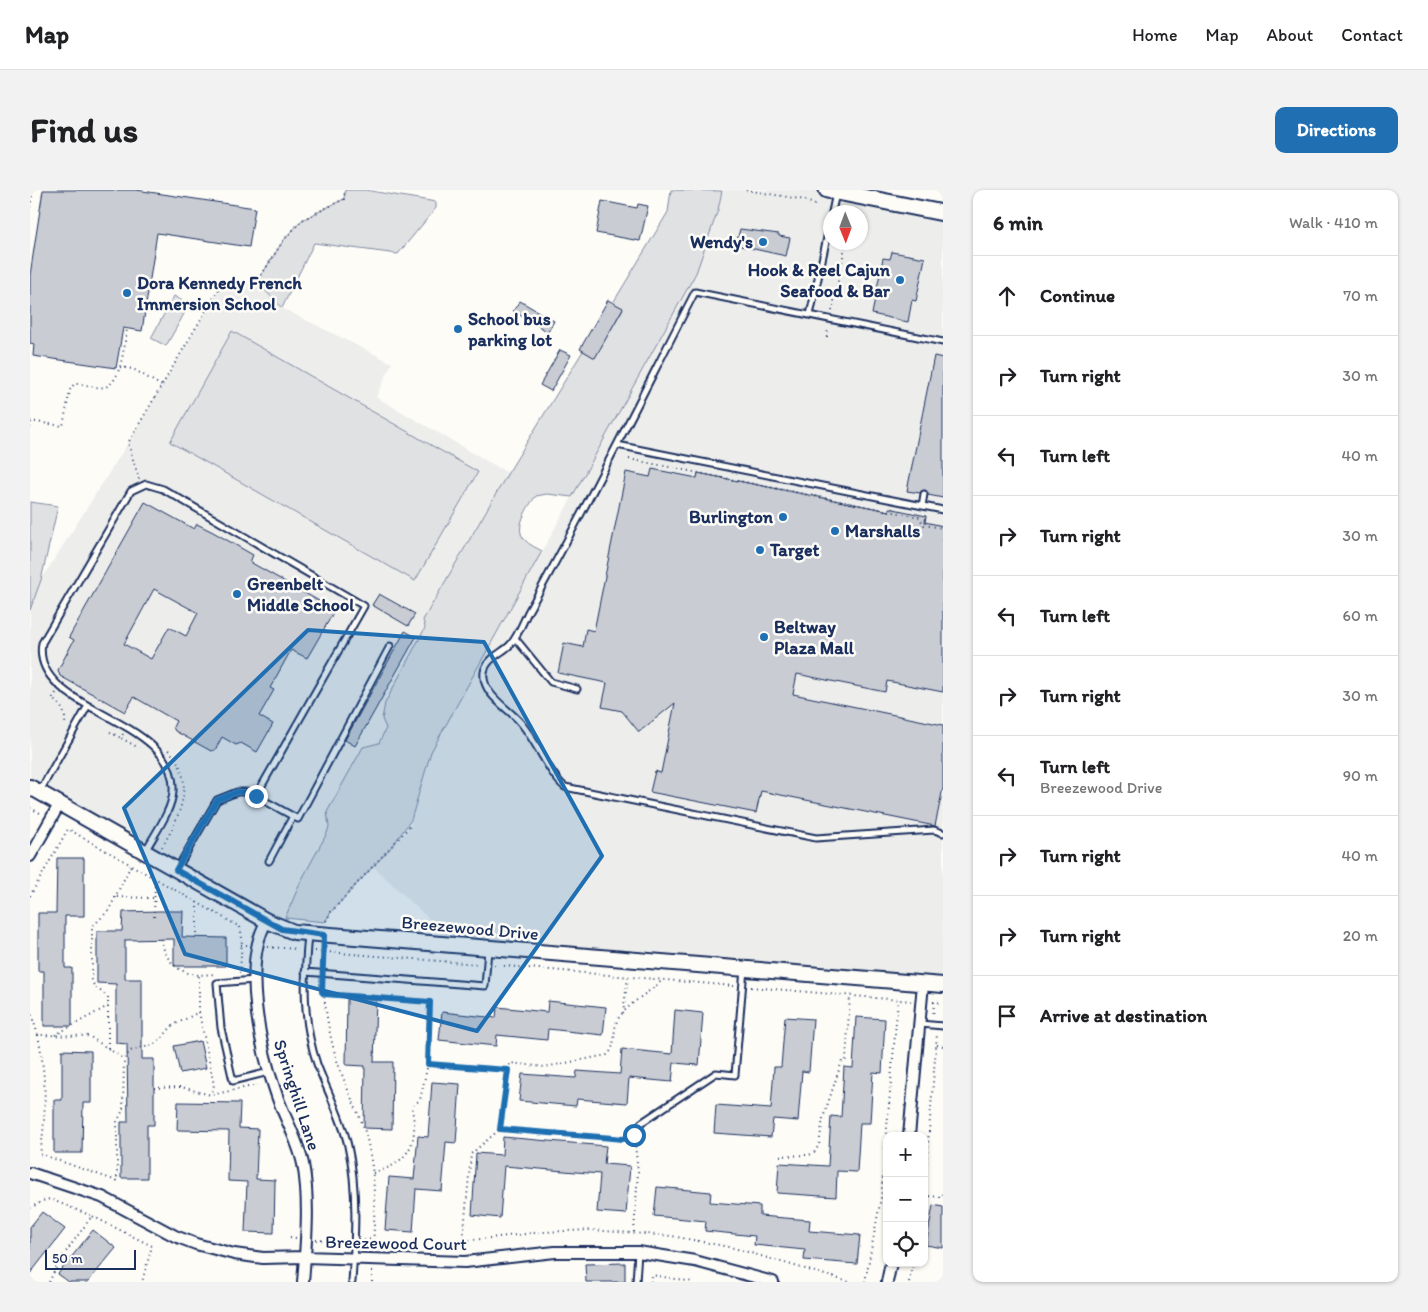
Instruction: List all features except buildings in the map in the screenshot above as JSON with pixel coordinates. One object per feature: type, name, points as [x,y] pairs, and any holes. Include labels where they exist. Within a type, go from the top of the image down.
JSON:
[{"type":"main road","points":[[833,191],[943,214]]},
{"type":"street","name":"Breezewood Drive","points":[[35,790],[282,929],[324,935],[943,985]]},
{"type":"street","points":[[30,856],[60,804]]},
{"type":"street","name":"Springhill Lane","points":[[267,921],[259,934],[257,946],[256,980],[260,1030],[269,1072],[302,1161],[306,1195],[303,1282]]},
{"type":"street","points":[[909,1132],[923,984]]},
{"type":"street","name":"Breezewood Court","points":[[30,1173],[102,1197],[175,1236],[196,1244],[234,1254],[263,1258],[304,1256],[466,1262],[556,1252],[638,1252],[695,1261],[773,1282]]},
{"type":"street","points":[[887,1282],[890,1267]]},
{"type":"lane","points":[[832,205],[833,191]]},
{"type":"lane","points":[[810,315],[824,250]]},
{"type":"lane","points":[[943,342],[695,292],[515,638],[488,664],[484,671],[485,682],[492,695],[519,721],[534,739],[558,782],[565,787],[816,838],[934,830],[943,833]]},
{"type":"lane","points":[[617,445],[943,510]]},
{"type":"lane","points":[[37,659],[42,643],[127,495],[140,485],[146,484],[163,489],[364,606],[256,796]]},
{"type":"lane","points":[[922,506],[924,494]]},
{"type":"lane","points":[[515,638],[551,682],[577,689]]},
{"type":"lane","points":[[176,870],[217,800],[237,792],[248,792],[298,819],[390,646]]},
{"type":"lane","points":[[52,688],[147,743],[158,752],[171,773],[172,796],[150,855]]},
{"type":"lane","points":[[35,790],[86,709]]},
{"type":"lane","points":[[269,861],[293,816]]},
{"type":"lane","points":[[308,933],[304,1002],[308,1034],[347,1144],[351,1162],[354,1194],[352,1282]]},
{"type":"lane","points":[[305,972],[485,986],[488,948]]},
{"type":"lane","points":[[641,1123],[716,1073],[735,1075],[744,969]]},
{"type":"lane","points":[[256,980],[217,983],[221,1028],[234,1081],[269,1072]]},
{"type":"lane","points":[[919,1024],[943,1026]]},
{"type":"lane","points":[[636,1282],[638,1252]]},
{"type":"path","points":[[30,207],[33,190]]},
{"type":"path","points":[[257,282],[283,241],[302,220],[344,199],[345,190]]},
{"type":"path","points":[[746,190],[805,200],[815,203],[817,206]]},
{"type":"path","points":[[827,337],[844,250]]},
{"type":"path","points":[[30,428],[31,421],[64,426],[70,390],[74,384],[104,387],[112,383],[120,367],[127,329]]},
{"type":"path","points":[[120,367],[133,369],[162,386]]},
{"type":"path","points":[[628,459],[919,517],[924,524],[943,528]]},
{"type":"path","points":[[110,732],[121,738]]},
{"type":"path","points":[[150,855],[171,832],[184,801],[185,788],[177,761],[165,747]]},
{"type":"path","points":[[372,1282],[374,1239],[373,1173],[362,1124],[335,1055],[324,994],[322,992],[325,922],[331,912],[410,826]]},
{"type":"path","points":[[30,896],[68,829],[240,927],[242,944],[240,973],[232,974]]},
{"type":"path","points":[[108,1049],[108,1006],[106,994],[94,986],[92,980],[92,929],[109,910],[131,865]]},
{"type":"path","points":[[154,917],[155,878]]},
{"type":"path","points":[[116,897],[155,898]]},
{"type":"path","points":[[197,902],[197,936]]},
{"type":"path","points":[[161,939],[167,957],[174,966],[186,973],[198,975],[215,974]]},
{"type":"path","points":[[242,944],[943,1003]]},
{"type":"path","points":[[198,975],[199,1012],[213,1079],[211,1095]]},
{"type":"path","points":[[623,1013],[628,977]]},
{"type":"path","points":[[463,1241],[472,1154],[500,1129],[510,1063],[545,1067],[607,1055],[612,1050],[614,1027],[623,1013],[660,983],[660,980]]},
{"type":"path","points":[[324,994],[430,1002],[428,1064],[420,1100],[412,1106],[414,1131],[406,1155],[388,1169],[373,1173]]},
{"type":"path","points":[[775,1156],[809,1155],[814,1153],[819,1145],[823,1118],[842,1060],[846,1060],[850,996]]},
{"type":"path","points":[[865,1282],[880,1198],[898,1000]]},
{"type":"path","points":[[925,1177],[937,1045],[933,1019],[934,1002]]},
{"type":"path","points":[[54,1036],[108,1006]]},
{"type":"path","points":[[30,1010],[38,1036],[45,1073],[45,1118],[40,1154],[116,1181],[117,1122],[123,1110],[124,1059],[130,1051],[152,1045],[161,1039],[172,1026],[199,1012]]},
{"type":"path","points":[[38,1036],[89,1036],[124,1059]]},
{"type":"path","points":[[937,1045],[943,1046]]},
{"type":"path","points":[[428,1064],[508,1070]]},
{"type":"path","points":[[154,1088],[181,1087],[211,1095],[257,1085]]},
{"type":"path","points":[[634,1232],[638,1172],[634,1135],[641,1123]]},
{"type":"path","points":[[500,1129],[623,1139],[634,1135]]},
{"type":"path","points":[[928,1196],[943,1196]]},
{"type":"path","points":[[30,1208],[50,1199],[92,1216],[152,1246],[142,1282]]},
{"type":"path","points":[[49,1282],[60,1260],[92,1216]]},
{"type":"path","points":[[290,1237],[353,1241],[374,1239]]},
{"type":"path","points":[[909,1282],[912,1267]]},
{"type":"path","points":[[651,1282],[652,1275],[693,1282]]},
{"type":"highlighted area","points":[[308,630],[484,642],[602,856],[477,1031],[185,954],[124,808]]},
{"type":"shaded area","points":[[345,190],[365,190],[436,202],[436,208],[398,254],[314,243],[282,308],[257,282],[283,241],[302,220],[344,199]]},
{"type":"shaded area","points":[[671,190],[722,191],[718,210],[696,273],[572,497],[547,494],[536,496],[526,511],[521,524],[522,535],[525,540],[542,551],[431,752],[411,820],[394,844],[331,912],[325,922],[285,918],[301,881],[327,833],[329,827],[327,812],[363,747],[379,743],[386,728],[382,719],[385,703],[425,628],[423,620],[508,473],[583,351],[595,357],[623,309],[613,303],[668,212]]},
{"type":"shaded area","points":[[723,190],[827,190],[943,213],[943,985],[449,944],[427,917],[373,866],[410,826],[431,752],[696,273]]},
{"type":"shaded area","name":"Greenbelt Middle School","points":[[257,282],[282,308],[392,363],[376,397],[508,473],[423,620],[425,628],[385,703],[386,728],[379,743],[363,747],[327,812],[329,827],[327,833],[301,881],[282,929],[30,787],[30,610],[41,580],[128,443],[221,285]]},
{"type":"shaded area","points":[[174,296],[189,305],[166,346],[151,338]]},
{"type":"shaded area","points":[[232,331],[478,472],[415,581],[170,442]]},
{"type":"shaded area","points":[[30,502],[58,506],[41,580],[30,610]]},
{"type":"place","name":"Wendy's","points":[[763,242]]},
{"type":"place","name":"Hook & Reel Cajun Seafood & Bar","points":[[900,280]]},
{"type":"place","name":"Dora Kennedy French Immersion School","points":[[127,293]]},
{"type":"place","name":"School bus parking lot","points":[[458,329]]},
{"type":"place","name":"Burlington","points":[[783,517]]},
{"type":"place","name":"Marshalls","points":[[835,531]]},
{"type":"place","name":"Target","points":[[760,550]]},
{"type":"place","name":"Greenbelt Middle School","points":[[237,594]]},
{"type":"place","name":"Beltway Plaza Mall","points":[[764,637]]},
{"type":"route","points":[[256,796],[248,792],[237,792],[226,794],[217,800],[176,870],[282,929],[324,935],[322,992],[324,994],[430,1002],[428,1064],[508,1070],[500,1129],[623,1139],[634,1135]]}]
